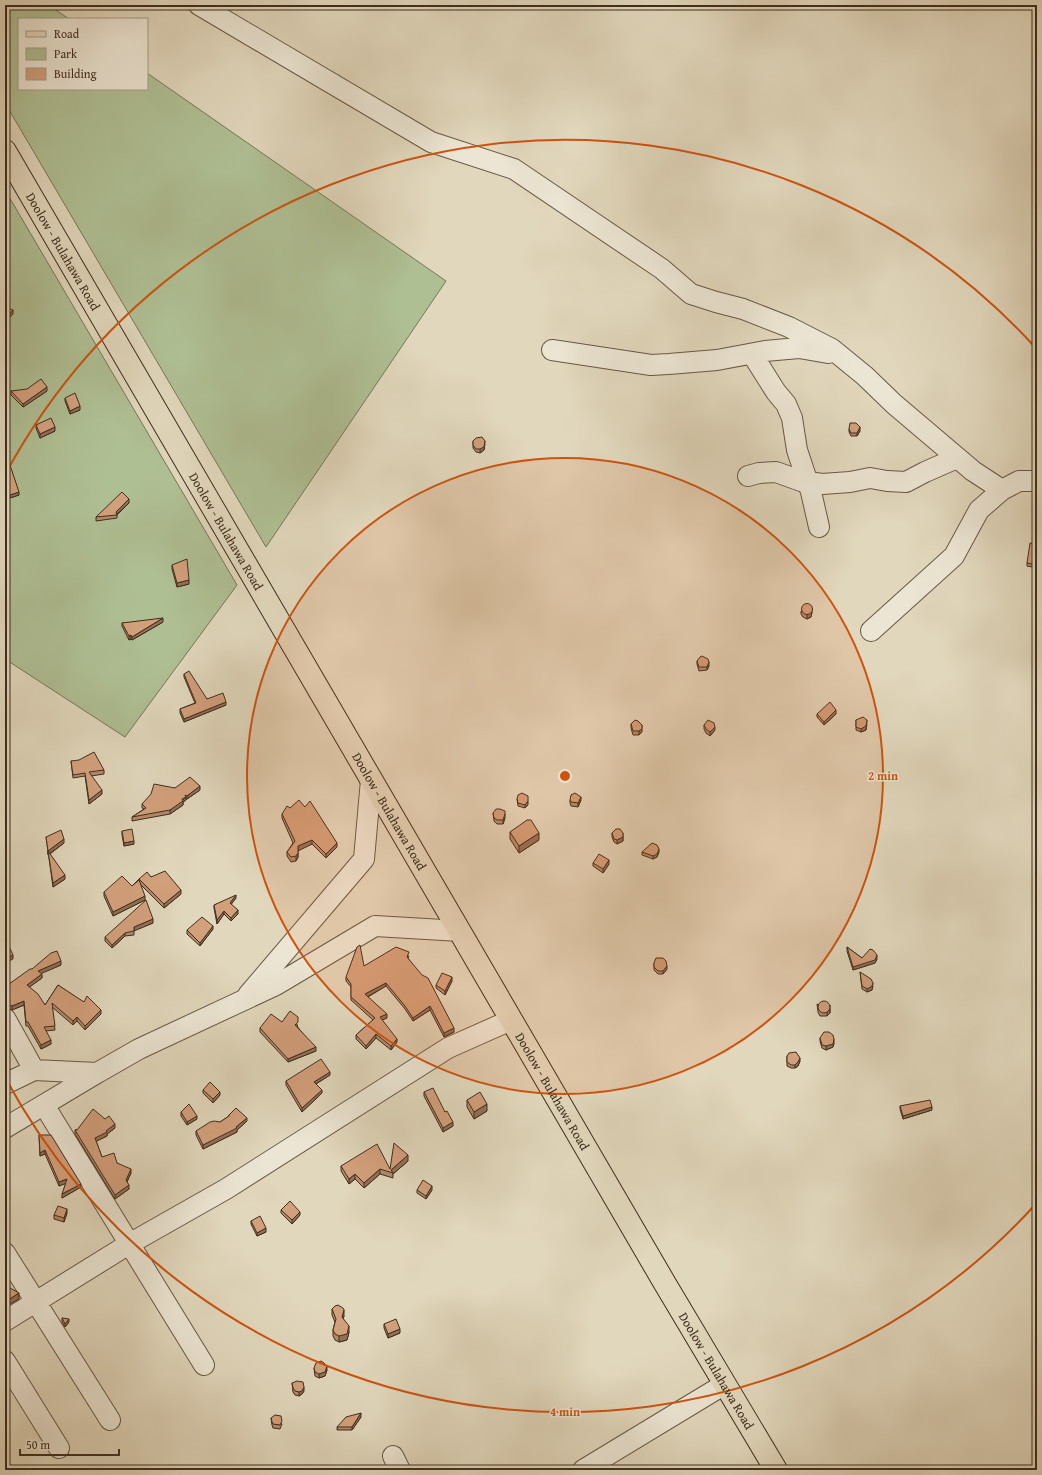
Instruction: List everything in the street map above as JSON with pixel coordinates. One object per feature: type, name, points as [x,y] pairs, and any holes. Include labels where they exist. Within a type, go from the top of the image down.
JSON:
[{"type":"main road","name":"Doolow - Bulahawa Road","points":[[5,151],[511,1020],[776,1470]]},
{"type":"street","points":[[199,5],[432,142],[514,169],[662,269],[691,294],[716,302],[743,308],[789,326],[832,349],[865,376],[894,404],[956,458],[973,472],[1002,490]]},
{"type":"street","points":[[552,350],[650,364],[717,360],[799,348],[838,354]]},
{"type":"street","points":[[752,354],[776,392],[786,404],[792,418],[797,450],[808,482],[818,527]]},
{"type":"street","points":[[748,476],[759,473],[776,472],[801,481],[822,484],[850,482],[870,478],[887,482],[906,482],[956,458]]},
{"type":"street","points":[[871,631],[954,556],[979,510],[1002,490],[1019,481],[1037,481]]},
{"type":"street","points":[[243,1001],[364,859],[371,780]]},
{"type":"street","points":[[5,1128],[139,1049],[276,985],[375,926],[460,931]]},
{"type":"street","points":[[5,1018],[34,1070]]},
{"type":"street","points":[[5,1320],[129,1244],[226,1189],[448,1048],[511,1020]]},
{"type":"street","points":[[5,1084],[34,1070],[97,1073]]},
{"type":"street","points":[[44,1104],[204,1365]]},
{"type":"street","points":[[5,1253],[110,1420]]},
{"type":"street","points":[[5,1361],[59,1448]]},
{"type":"street","points":[[583,1470],[725,1384]]},
{"type":"green space","points":[[5,5],[49,5],[68,18],[18,18],[18,90],[148,90],[148,74],[446,281],[266,547],[5,103]]},
{"type":"green space","points":[[5,190],[237,585],[125,737],[5,659]]},
{"type":"building","points":[[5,307],[13,310],[5,320]]},
{"type":"building","points":[[41,379],[47,387],[23,404],[11,391],[27,389]]},
{"type":"building","points":[[75,393],[80,406],[70,411],[65,398]]},
{"type":"building","points":[[51,418],[55,427],[40,434],[36,425]]},
{"type":"building","points":[[850,423],[856,423],[860,427],[857,433],[851,433],[849,429]]},
{"type":"building","points":[[482,437],[485,441],[484,447],[476,449],[473,445],[473,441],[476,438]]},
{"type":"building","points":[[9,462],[19,492],[10,495],[5,481],[5,464]]},
{"type":"building","points":[[122,492],[129,499],[116,512],[117,515],[96,517]]},
{"type":"building","points":[[1030,543],[1037,544],[1037,565],[1027,563]]},
{"type":"building","points":[[187,559],[189,580],[177,583],[172,565]]},
{"type":"building","points":[[805,604],[809,604],[811,605],[811,613],[805,614],[802,611],[802,607]]},
{"type":"building","points":[[163,618],[132,637],[131,635],[129,636],[122,623]]},
{"type":"building","points":[[702,656],[708,659],[709,662],[707,667],[699,667],[697,661]]},
{"type":"building","points":[[189,671],[207,699],[223,693],[226,702],[184,719],[180,709],[196,703],[184,674]]},
{"type":"building","points":[[830,702],[836,710],[824,722],[817,714]]},
{"type":"building","points":[[863,717],[867,720],[866,726],[861,729],[856,727],[856,720]]},
{"type":"building","points":[[635,720],[642,725],[642,729],[639,731],[633,731],[631,724]]},
{"type":"building","points":[[708,720],[714,723],[715,727],[710,732],[704,725]]},
{"type":"building","points":[[94,752],[104,770],[89,772],[102,790],[89,800],[85,773],[73,775],[71,761],[79,760]]},
{"type":"building","points":[[190,777],[200,786],[187,796],[185,795],[186,797],[182,799],[183,801],[170,810],[132,817],[146,808],[142,804],[151,794],[154,784],[175,788]]},
{"type":"building","points":[[522,793],[528,796],[528,801],[525,805],[518,803],[517,799],[518,795]]},
{"type":"building","points":[[575,793],[581,797],[578,803],[571,802],[570,800],[571,795]]},
{"type":"building","points":[[5,797],[8,802],[5,804]]},
{"type":"building","points":[[299,800],[305,807],[310,801],[337,843],[326,854],[312,840],[298,846],[298,853],[296,856],[291,857],[287,852],[295,841],[282,814],[287,806],[290,808]]},
{"type":"building","points":[[496,809],[505,811],[503,820],[497,820],[494,818],[493,813]]},
{"type":"building","points":[[527,820],[531,820],[539,833],[519,846],[510,832]]},
{"type":"building","points":[[132,829],[134,841],[124,843],[122,831]]},
{"type":"building","points":[[616,829],[620,829],[623,833],[623,837],[617,840],[614,839],[612,833]]},
{"type":"building","points":[[61,830],[64,839],[48,851],[46,837]]},
{"type":"building","points":[[652,843],[657,845],[659,849],[657,854],[653,856],[642,852]]},
{"type":"building","points":[[48,851],[65,875],[53,883]]},
{"type":"building","points":[[599,854],[609,860],[603,869],[593,863]]},
{"type":"building","points":[[165,871],[181,890],[164,904],[139,879],[147,872],[151,877]]},
{"type":"building","points":[[122,876],[132,886],[139,880],[145,896],[113,912],[104,892]]},
{"type":"building","points":[[236,895],[230,903],[238,910],[231,918],[224,911],[217,920],[214,905]]},
{"type":"building","points":[[146,900],[153,919],[134,927],[134,931],[125,933],[112,945],[105,937]]},
{"type":"building","points":[[202,917],[213,926],[200,943],[187,930]]},
{"type":"building","points":[[5,938],[13,955],[5,959]]},
{"type":"building","points":[[360,945],[364,966],[396,947],[409,952],[407,957],[422,975],[428,978],[454,1028],[444,1033],[430,1006],[413,1018],[386,983],[365,994],[387,1014],[380,1017],[397,1039],[391,1046],[376,1034],[366,1046],[356,1035],[375,1018],[351,997],[351,984],[346,977],[357,947]]},
{"type":"building","points":[[847,947],[862,958],[870,949],[877,955],[875,960],[853,967]]},
{"type":"building","points":[[57,951],[61,961],[38,971],[42,974],[27,985],[38,994],[45,1005],[58,985],[84,1002],[87,996],[101,1010],[85,1026],[77,1017],[73,1021],[52,1003],[55,1026],[44,1027],[51,1040],[41,1045],[28,1022],[26,1022],[24,1001],[12,1006],[5,1003],[5,973],[9,984],[32,969],[51,953]]},
{"type":"building","points":[[656,958],[663,958],[666,961],[667,966],[663,971],[658,971],[654,967]]},
{"type":"building","points":[[860,972],[871,979],[873,983],[872,986],[867,989],[862,986]]},
{"type":"building","points":[[442,973],[452,977],[445,991],[436,985]]},
{"type":"building","points":[[822,1001],[826,1001],[830,1007],[826,1013],[822,1013],[818,1009],[818,1005]]},
{"type":"building","points":[[290,1011],[298,1017],[298,1022],[295,1025],[316,1047],[288,1059],[260,1028],[271,1014],[282,1022]]},
{"type":"building","points":[[824,1032],[829,1032],[833,1035],[833,1044],[826,1046],[822,1045],[820,1038]]},
{"type":"building","points":[[796,1052],[800,1058],[795,1065],[791,1065],[787,1062],[787,1056],[789,1053]]},
{"type":"building","points":[[321,1059],[330,1072],[314,1082],[322,1090],[302,1108],[286,1081]]},
{"type":"building","points":[[210,1082],[220,1092],[213,1099],[203,1090]]},
{"type":"building","points":[[433,1088],[445,1112],[447,1111],[453,1122],[443,1128],[424,1092]]},
{"type":"building","points":[[480,1092],[487,1104],[474,1112],[467,1100]]},
{"type":"building","points":[[930,1100],[932,1107],[903,1116],[900,1106]]},
{"type":"building","points":[[189,1104],[197,1116],[187,1122],[181,1112]]},
{"type":"building","points":[[236,1108],[247,1118],[236,1127],[237,1128],[203,1145],[196,1131],[210,1122],[220,1122],[229,1116]]},
{"type":"building","points":[[93,1109],[105,1119],[109,1116],[115,1124],[106,1131],[107,1132],[95,1138],[102,1157],[114,1153],[117,1163],[131,1169],[126,1180],[129,1185],[115,1195],[75,1130],[77,1130]]},
{"type":"building","points":[[39,1135],[51,1135],[81,1184],[62,1194],[67,1179],[59,1182],[45,1150],[40,1153]]},
{"type":"building","points":[[394,1143],[408,1155],[391,1170],[393,1173],[380,1169],[364,1183],[355,1174],[349,1179],[341,1166],[377,1144],[390,1169]]},
{"type":"building","points":[[423,1180],[432,1186],[426,1196],[417,1190]]},
{"type":"building","points":[[290,1201],[300,1212],[292,1220],[281,1210]]},
{"type":"building","points":[[58,1206],[67,1209],[64,1218],[54,1215]]},
{"type":"building","points":[[260,1216],[266,1228],[257,1233],[251,1221]]},
{"type":"building","points":[[10,1288],[19,1293],[5,1302],[5,1289]]},
{"type":"building","points":[[338,1305],[343,1308],[344,1310],[342,1317],[349,1326],[347,1334],[339,1336],[335,1334],[333,1330],[336,1319],[332,1309]]},
{"type":"building","points":[[62,1318],[69,1319],[65,1324]]},
{"type":"building","points":[[396,1319],[400,1329],[388,1334],[384,1324]]},
{"type":"building","points":[[321,1361],[327,1366],[325,1372],[319,1374],[315,1372],[314,1368],[316,1363]]},
{"type":"building","points":[[297,1381],[303,1382],[304,1387],[302,1391],[299,1392],[295,1391],[292,1383]]},
{"type":"building","points":[[361,1413],[352,1427],[337,1427],[346,1417]]},
{"type":"building","points":[[275,1415],[281,1416],[282,1421],[280,1425],[273,1424],[272,1422],[271,1418]]}]
